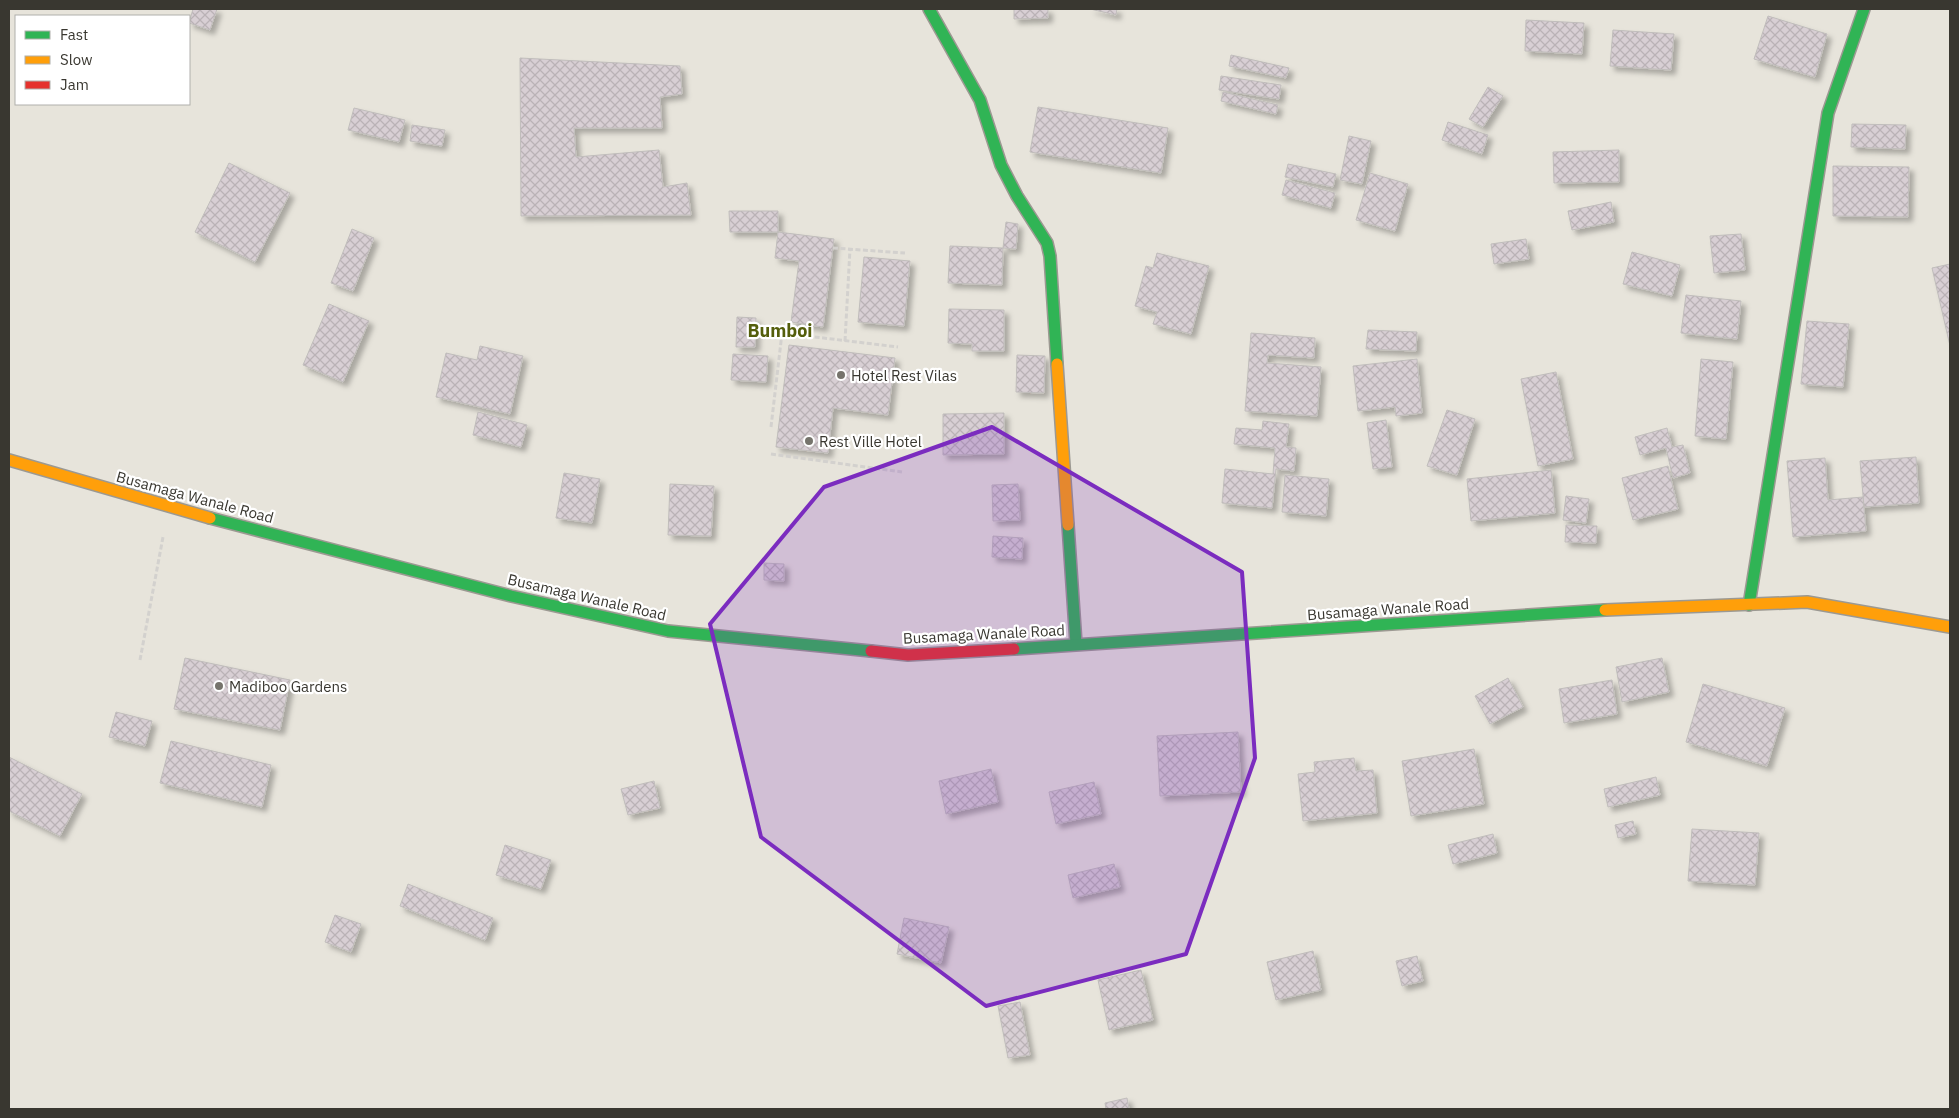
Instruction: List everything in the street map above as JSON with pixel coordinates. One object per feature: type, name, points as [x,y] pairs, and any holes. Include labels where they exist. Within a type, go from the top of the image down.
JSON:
[{"type":"street","points":[[929,9],[980,100],[1001,165],[1017,196],[1047,243],[1050,256],[1076,644]]},
{"type":"street","points":[[1749,605],[1828,113],[1864,9]]},
{"type":"street","name":"Busamaga Wanale Road","points":[[9,460],[168,507],[511,596],[668,631],[908,656],[1578,611],[1807,602],[1950,627]]},
{"type":"path","points":[[833,248],[906,253]]},
{"type":"path","points":[[845,341],[850,249]]},
{"type":"path","points":[[771,427],[782,333],[898,347]]},
{"type":"path","points":[[771,454],[902,472]]},
{"type":"path","points":[[140,660],[168,507]]},
{"type":"highlighted area","points":[[992,427],[1242,572],[1255,758],[1186,954],[986,1006],[761,837],[710,624],[824,487]]},
{"type":"building","points":[[193,9],[217,9],[210,30],[190,23]]},
{"type":"building","points":[[1014,9],[1048,9],[1048,18],[1014,19]]},
{"type":"building","points":[[1090,9],[1117,9],[1116,15]]},
{"type":"building","points":[[1768,16],[1827,34],[1815,77],[1754,59]]},
{"type":"building","points":[[1526,20],[1584,23],[1582,54],[1525,51]]},
{"type":"building","points":[[1613,30],[1674,34],[1671,70],[1610,66]]},
{"type":"building","points":[[1231,55],[1289,68],[1286,78],[1229,66]]},
{"type":"building","points":[[520,58],[680,66],[682,94],[660,97],[662,128],[574,128],[576,157],[659,150],[663,187],[687,183],[691,215],[521,216]]},
{"type":"building","points":[[1221,76],[1281,85],[1279,99],[1219,90]]},
{"type":"building","points":[[1488,87],[1503,96],[1483,127],[1469,119]]},
{"type":"building","points":[[1223,92],[1278,105],[1276,114],[1221,101]]},
{"type":"building","points":[[1038,107],[1168,128],[1161,173],[1030,152]]},
{"type":"building","points":[[354,108],[405,120],[399,142],[348,130]]},
{"type":"building","points":[[1448,122],[1488,135],[1482,154],[1442,140]]},
{"type":"building","points":[[1852,124],[1906,125],[1905,149],[1851,147]]},
{"type":"building","points":[[412,125],[445,130],[442,146],[410,141]]},
{"type":"building","points":[[1349,136],[1371,141],[1362,184],[1340,180]]},
{"type":"building","points":[[1619,150],[1619,182],[1554,183],[1553,152]]},
{"type":"building","points":[[229,163],[290,193],[255,262],[195,232]]},
{"type":"building","points":[[1288,164],[1336,174],[1333,187],[1285,177]]},
{"type":"building","points":[[1833,166],[1909,167],[1908,217],[1833,216]]},
{"type":"building","points":[[1370,173],[1408,184],[1395,231],[1356,220]]},
{"type":"building","points":[[1286,180],[1335,193],[1331,208],[1282,195]]},
{"type":"building","points":[[1611,202],[1614,222],[1572,230],[1568,211]]},
{"type":"building","points":[[729,211],[778,211],[778,232],[730,232]]},
{"type":"building","points":[[1006,222],[1018,224],[1016,249],[1003,248]]},
{"type":"building","points":[[352,229],[374,238],[353,291],[331,283]]},
{"type":"building","points":[[778,232],[834,239],[823,327],[791,322],[799,261],[775,258]]},
{"type":"building","points":[[1741,234],[1745,270],[1714,273],[1710,236]]},
{"type":"building","points":[[1526,239],[1529,259],[1494,264],[1491,244]]},
{"type":"building","points":[[950,246],[1003,248],[1002,285],[948,283]]},
{"type":"building","points":[[1632,252],[1680,265],[1672,296],[1623,284]]},
{"type":"building","points":[[1157,253],[1209,266],[1191,334],[1153,324],[1157,312],[1135,306],[1146,266],[1153,268]]},
{"type":"building","points":[[864,257],[910,261],[904,326],[858,322]]},
{"type":"building","points":[[1950,264],[1950,346],[1932,268]]},
{"type":"building","points":[[1686,295],[1741,301],[1737,339],[1681,333]]},
{"type":"building","points":[[329,304],[369,321],[343,382],[303,365]]},
{"type":"building","points":[[949,309],[1004,310],[1004,351],[972,351],[972,344],[948,343]]},
{"type":"building","points":[[737,317],[756,318],[755,347],[736,347]]},
{"type":"building","points":[[1807,321],[1849,324],[1843,387],[1801,384]]},
{"type":"building","points":[[1368,330],[1417,332],[1416,351],[1366,349]]},
{"type":"building","points":[[1251,333],[1315,338],[1314,358],[1268,355],[1267,363],[1321,367],[1317,416],[1245,411]]},
{"type":"building","points":[[789,345],[895,358],[888,415],[833,408],[828,453],[776,447]]},
{"type":"building","points":[[480,346],[523,356],[510,414],[436,397],[446,353],[477,360]]},
{"type":"building","points":[[733,354],[768,356],[766,382],[731,380]]},
{"type":"building","points":[[1017,355],[1045,356],[1044,393],[1016,392]]},
{"type":"building","points":[[1417,359],[1422,413],[1396,416],[1395,407],[1358,411],[1353,366]]},
{"type":"building","points":[[1701,359],[1733,362],[1726,439],[1695,436]]},
{"type":"building","points":[[1556,372],[1573,459],[1538,466],[1521,379]]},
{"type":"building","points":[[1447,410],[1475,419],[1457,475],[1427,466]]},
{"type":"building","points":[[478,412],[527,425],[521,447],[473,435]]},
{"type":"building","points":[[1004,413],[1004,454],[943,455],[943,414]]},
{"type":"building","points":[[1386,420],[1392,467],[1373,469],[1367,423]]},
{"type":"building","points":[[1263,421],[1289,424],[1286,447],[1296,448],[1294,471],[1276,469],[1272,508],[1222,503],[1225,469],[1273,474],[1275,448],[1234,444],[1236,428],[1262,430]]},
{"type":"building","points":[[1667,428],[1672,447],[1683,445],[1690,473],[1673,478],[1666,448],[1640,455],[1635,437]]},
{"type":"building","points":[[1916,457],[1919,503],[1864,507],[1860,461]]},
{"type":"building","points":[[1825,458],[1828,500],[1863,497],[1866,531],[1793,537],[1787,461]]},
{"type":"building","points":[[1668,466],[1678,509],[1633,520],[1622,478]]},
{"type":"building","points":[[1551,470],[1555,513],[1471,521],[1467,479]]},
{"type":"building","points":[[564,473],[600,479],[592,523],[556,518]]},
{"type":"building","points":[[1285,475],[1329,479],[1326,516],[1282,512]]},
{"type":"building","points":[[670,484],[714,486],[711,536],[668,535]]},
{"type":"building","points":[[1018,484],[1020,520],[993,521],[992,485]]},
{"type":"building","points":[[1566,496],[1589,499],[1586,523],[1563,520]]},
{"type":"building","points":[[1566,525],[1597,526],[1596,543],[1565,542]]},
{"type":"building","points":[[993,536],[1023,538],[1022,559],[992,557]]},
{"type":"building","points":[[764,563],[784,564],[784,581],[764,580]]},
{"type":"building","points":[[185,658],[290,680],[280,730],[174,709]]},
{"type":"building","points":[[1662,658],[1669,692],[1622,702],[1616,667]]},
{"type":"building","points":[[1508,678],[1523,707],[1490,724],[1475,696]]},
{"type":"building","points":[[1612,680],[1617,714],[1564,723],[1559,689]]},
{"type":"building","points":[[1703,684],[1785,708],[1767,766],[1686,742]]},
{"type":"building","points":[[116,712],[152,721],[145,746],[109,737]]},
{"type":"building","points":[[1238,732],[1241,792],[1160,796],[1157,736]]},
{"type":"building","points":[[171,741],[271,765],[262,807],[160,783]]},
{"type":"building","points":[[1474,749],[1484,804],[1411,816],[1402,761]]},
{"type":"building","points":[[9,757],[82,794],[60,836],[9,811]]},
{"type":"building","points":[[1354,758],[1356,771],[1373,770],[1377,813],[1303,821],[1298,774],[1315,772],[1314,762]]},
{"type":"building","points":[[991,769],[998,802],[946,814],[939,781]]},
{"type":"building","points":[[1656,777],[1660,795],[1608,807],[1604,789]]},
{"type":"building","points":[[654,781],[660,808],[628,815],[621,789]]},
{"type":"building","points":[[1094,782],[1101,814],[1056,824],[1049,792]]},
{"type":"building","points":[[1633,821],[1636,834],[1618,838],[1615,825]]},
{"type":"building","points":[[1692,829],[1759,833],[1755,885],[1688,881]]},
{"type":"building","points":[[1493,834],[1497,853],[1453,864],[1448,845]]},
{"type":"building","points":[[505,845],[551,860],[541,889],[496,875]]},
{"type":"building","points":[[1114,864],[1120,887],[1073,898],[1068,875]]},
{"type":"building","points":[[408,884],[493,918],[485,940],[400,906]]},
{"type":"building","points":[[335,915],[361,924],[351,952],[325,942]]},
{"type":"building","points":[[904,918],[949,927],[941,963],[897,954]]},
{"type":"building","points":[[1313,951],[1321,990],[1276,1000],[1267,962]]},
{"type":"building","points":[[1417,956],[1423,981],[1402,986],[1396,961]]},
{"type":"building","points":[[1141,970],[1153,1020],[1109,1030],[1098,980]]},
{"type":"building","points":[[1020,1002],[1030,1055],[1008,1058],[998,1006]]},
{"type":"building","points":[[1127,1098],[1129,1109],[1106,1109],[1105,1103]]},
{"type":"traffic: fast","points":[[929,9],[980,100],[1001,165],[1017,196],[1047,243],[1050,256],[1057,364]]},
{"type":"traffic: fast","points":[[1749,605],[1828,113],[1864,9]]},
{"type":"traffic: fast","points":[[210,518],[511,596],[668,631],[871,651]]},
{"type":"traffic: fast","points":[[1068,525],[1076,644]]},
{"type":"traffic: fast","points":[[1014,649],[1605,610]]},
{"type":"traffic: slow","points":[[1057,364],[1068,525]]},
{"type":"traffic: slow","points":[[9,460],[210,518]]},
{"type":"traffic: slow","points":[[1605,610],[1807,602],[1950,627]]},
{"type":"traffic: jam","points":[[871,651],[908,655],[1014,649]]},
{"type":"place","name":"Hotel Rest Vilas","points":[[841,375]]},
{"type":"place","name":"Rest Ville Hotel","points":[[809,441]]},
{"type":"place","name":"Madiboo Gardens","points":[[219,686]]},
{"type":"district","name":"Bumboi","points":[[780,330]]}]
